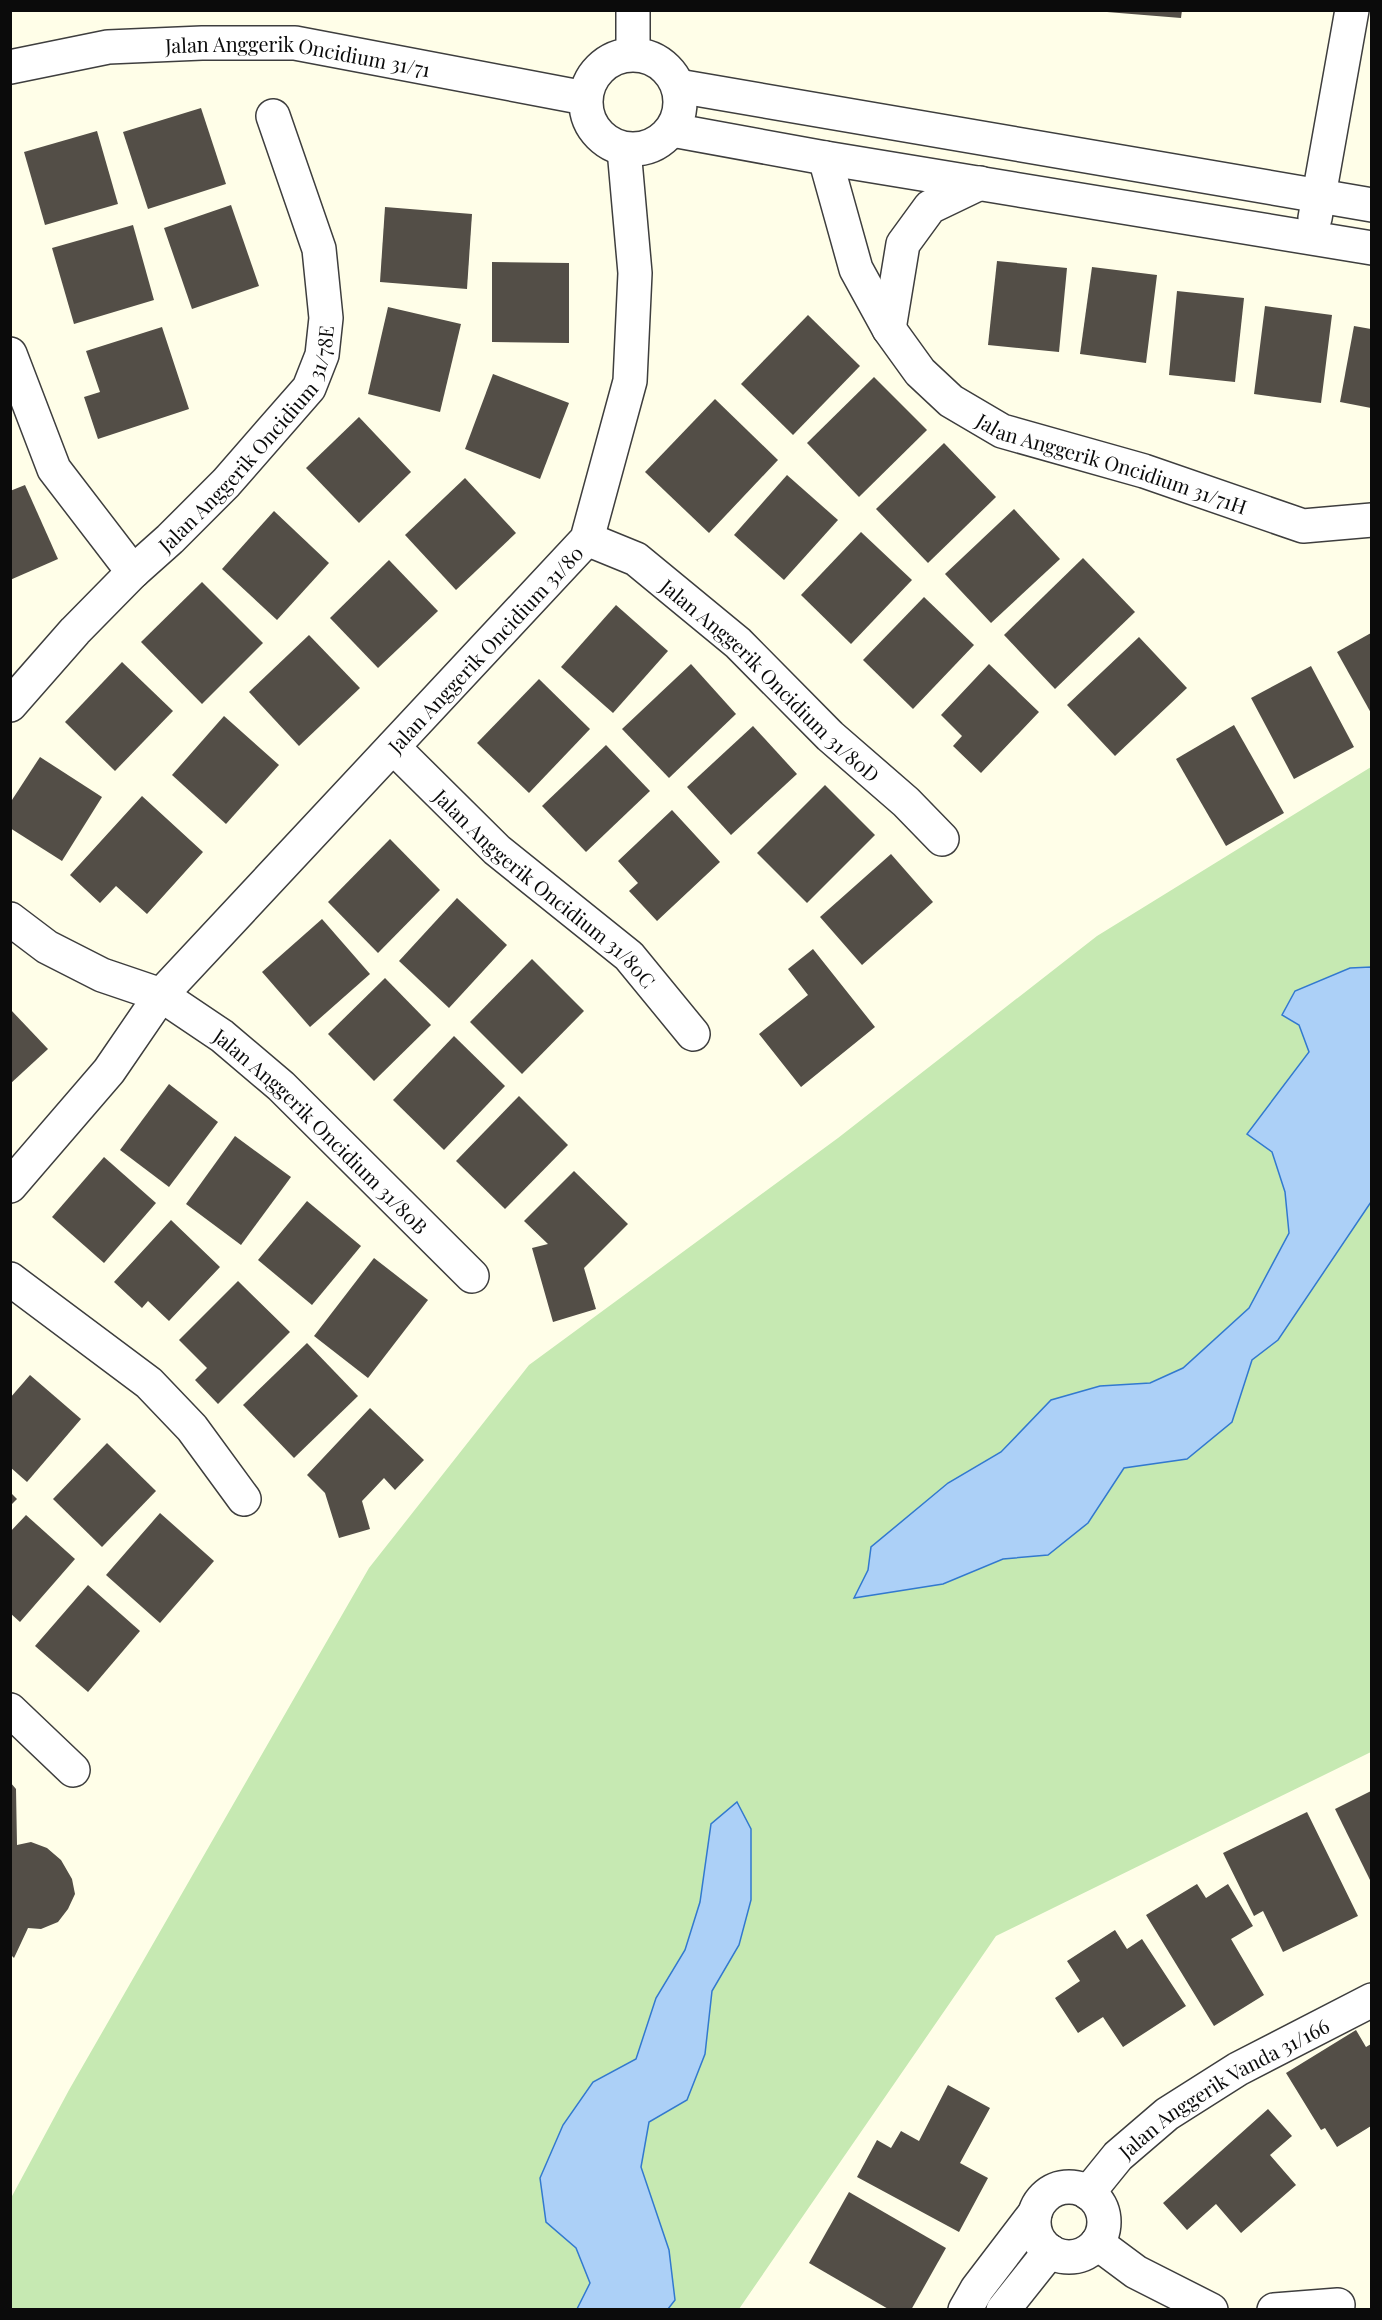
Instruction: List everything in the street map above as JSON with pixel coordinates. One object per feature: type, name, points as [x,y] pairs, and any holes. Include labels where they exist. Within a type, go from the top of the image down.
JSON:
[{"type":"street","points":[[633,10],[633,54]]},
{"type":"street","points":[[1312,237],[1352,10]]},
{"type":"street","name":"Jalan Anggerik Oncidium 31/71","points":[[10,67],[108,47],[202,43],[295,43],[585,98]]},
{"type":"street","points":[[633,54],[648,56],[660,63],[671,73],[678,86],[680,109],[672,130],[659,142],[642,149],[624,149],[605,140],[591,125],[586,112],[585,98],[590,81],[601,66],[616,57],[633,54]]},
{"type":"street","points":[[678,86],[1371,205]]},
{"type":"street","name":"Jalan Anggerik Oncidium 31/78E","points":[[10,705],[75,631],[226,483],[309,388],[322,355],[326,318],[319,249],[273,116]]},
{"type":"street","points":[[672,130],[825,158],[1371,248]]},
{"type":"street","name":"Jalan Anggerik Oncidium 31/80","points":[[10,1186],[109,1071],[161,995],[587,539],[630,381],[635,273],[624,149]]},
{"type":"street","name":"Jalan Anggerik Oncidium 31/71H","points":[[825,158],[856,269],[889,329],[920,372],[951,401],[1002,431],[1144,471],[1303,526],[1371,520]]},
{"type":"street","points":[[889,329],[903,244],[930,207],[980,183]]},
{"type":"street","points":[[10,354],[54,469],[133,572]]},
{"type":"street","name":"Jalan Anggerik Oncidium 31/80D","points":[[587,539],[636,559],[738,643],[830,736],[906,802],[942,839]]},
{"type":"street","name":"Jalan Anggerik Oncidium 31/80C","points":[[393,747],[497,850],[629,956],[693,1034]]},
{"type":"street","name":"Jalan Anggerik Oncidium 31/80B","points":[[10,919],[57,952],[102,975],[161,995],[222,1036],[281,1086],[472,1276]]},
{"type":"street","points":[[10,1279],[148,1383],[192,1428],[244,1499]]},
{"type":"street","points":[[10,1710],[73,1770]]},
{"type":"street","name":"Jalan Anggerik Vanda 31/166","points":[[1088,2193],[1118,2156],[1167,2114],[1238,2068],[1371,2000]]},
{"type":"street","points":[[965,2310],[977,2289],[1050,2192],[1063,2187],[1076,2187],[1088,2193],[1098,2203],[1103,2216],[1103,2231],[1097,2243],[1089,2251],[1070,2258],[1050,2251],[1040,2241],[1034,2227],[1035,2213]]},
{"type":"street","points":[[1097,2243],[1137,2272],[1211,2310]]},
{"type":"street","points":[[1003,2310],[1050,2251]]},
{"type":"street","points":[[1274,2310],[1338,2305]]},
{"type":"green space","points":[[1371,767],[1371,1752],[996,1936],[739,2309],[11,2310],[11,2198],[69,2090],[369,1568],[529,1365],[838,1138],[1097,936]]},
{"type":"water","points":[[1371,967],[1371,1202],[1278,1340],[1252,1360],[1232,1422],[1187,1459],[1124,1468],[1088,1523],[1048,1555],[1003,1559],[943,1584],[854,1598],[868,1570],[871,1547],[948,1483],[1001,1452],[1051,1400],[1100,1386],[1150,1383],[1183,1368],[1249,1308],[1289,1233],[1285,1192],[1272,1152],[1247,1134],[1309,1052],[1299,1025],[1282,1015],[1295,991],[1350,968]]},
{"type":"water","points":[[737,1802],[751,1829],[751,1900],[739,1945],[712,1991],[705,2054],[687,2100],[649,2122],[641,2167],[669,2250],[675,2300],[668,2309],[577,2309],[590,2283],[576,2248],[546,2222],[540,2178],[563,2125],[593,2082],[636,2059],[656,1998],[685,1950],[700,1902],[711,1824]]},
{"type":"building","points":[[1107,10],[1182,10],[1181,18],[1107,12]]},
{"type":"building","points":[[201,108],[226,184],[148,209],[123,132]]},
{"type":"building","points":[[97,131],[118,204],[45,225],[24,152]]},
{"type":"building","points":[[231,205],[259,286],[192,309],[164,228]]},
{"type":"building","points":[[385,207],[472,214],[467,289],[380,282]]},
{"type":"building","points":[[133,225],[154,300],[74,324],[52,248]]},
{"type":"building","points":[[997,261],[1067,268],[1059,352],[988,345]]},
{"type":"building","points":[[492,262],[569,263],[569,343],[492,342]]},
{"type":"building","points":[[1092,267],[1157,275],[1146,363],[1080,354]]},
{"type":"building","points":[[1177,291],[1244,298],[1235,382],[1169,375]]},
{"type":"building","points":[[1265,306],[1332,315],[1321,403],[1254,394]]},
{"type":"building","points":[[388,307],[461,324],[440,412],[368,394]]},
{"type":"building","points":[[808,315],[860,366],[793,435],[741,384]]},
{"type":"building","points":[[1354,326],[1371,329],[1371,408],[1340,402]]},
{"type":"building","points":[[162,327],[189,409],[98,439],[84,397],[100,392],[86,351]]},
{"type":"building","points":[[493,374],[569,403],[540,479],[465,449]]},
{"type":"building","points":[[874,377],[927,430],[859,497],[807,443]]},
{"type":"building","points":[[715,399],[778,460],[709,533],[645,472]]},
{"type":"building","points":[[359,417],[411,472],[359,523],[306,468]]},
{"type":"building","points":[[944,443],[996,497],[928,563],[876,509]]},
{"type":"building","points":[[787,475],[838,520],[784,580],[734,535]]},
{"type":"building","points":[[465,478],[516,533],[456,590],[405,535]]},
{"type":"building","points":[[25,485],[58,559],[10,580],[10,491]]},
{"type":"building","points":[[1014,509],[1060,559],[991,623],[945,574]]},
{"type":"building","points":[[274,511],[329,563],[277,620],[222,569]]},
{"type":"building","points":[[861,532],[912,580],[851,644],[801,595]]},
{"type":"building","points":[[1083,558],[1135,612],[1055,689],[1004,635]]},
{"type":"building","points":[[389,560],[438,611],[378,668],[330,618]]},
{"type":"building","points":[[202,582],[263,643],[202,704],[141,642]]},
{"type":"building","points":[[924,597],[974,645],[913,709],[863,660]]},
{"type":"building","points":[[616,605],[668,651],[613,713],[561,667]]},
{"type":"building","points":[[1371,633],[1371,713],[1337,652]]},
{"type":"building","points":[[309,635],[360,688],[299,746],[249,692]]},
{"type":"building","points":[[1139,637],[1187,688],[1115,756],[1067,705]]},
{"type":"building","points":[[122,662],[173,711],[115,771],[65,722]]},
{"type":"building","points":[[691,664],[736,714],[669,778],[622,729]]},
{"type":"building","points":[[989,664],[1039,712],[981,773],[953,746],[962,736],[941,715]]},
{"type":"building","points":[[1311,666],[1354,747],[1294,779],[1251,698]]},
{"type":"building","points":[[539,679],[590,729],[529,793],[477,743]]},
{"type":"building","points":[[224,716],[279,765],[226,824],[172,775]]},
{"type":"building","points":[[1234,725],[1284,813],[1226,846],[1176,759]]},
{"type":"building","points":[[753,726],[797,774],[731,835],[687,787]]},
{"type":"building","points":[[606,745],[650,791],[586,852],[542,806]]},
{"type":"building","points":[[40,757],[102,797],[62,861],[10,828],[10,803]]},
{"type":"building","points":[[825,785],[875,835],[807,903],[757,853]]},
{"type":"building","points":[[142,796],[203,852],[147,914],[116,886],[100,903],[70,875]]},
{"type":"building","points":[[672,810],[720,862],[657,921],[629,891],[638,883],[618,861]]},
{"type":"building","points":[[390,839],[440,890],[378,953],[328,902]]},
{"type":"building","points":[[891,854],[933,902],[862,965],[820,917]]},
{"type":"building","points":[[457,898],[507,945],[449,1008],[399,961]]},
{"type":"building","points":[[322,919],[370,974],[310,1027],[262,972]]},
{"type":"building","points":[[813,949],[875,1027],[801,1087],[759,1034],[808,995],[788,969]]},
{"type":"building","points":[[532,959],[584,1011],[522,1074],[470,1022]]},
{"type":"building","points":[[385,978],[431,1025],[374,1081],[328,1034]]},
{"type":"building","points":[[10,1009],[48,1049],[10,1084]]},
{"type":"building","points":[[454,1036],[505,1086],[444,1150],[393,1100]]},
{"type":"building","points":[[169,1084],[218,1122],[169,1187],[120,1150]]},
{"type":"building","points":[[519,1096],[568,1145],[505,1209],[456,1161]]},
{"type":"building","points":[[235,1136],[291,1177],[241,1245],[186,1204]]},
{"type":"building","points":[[104,1157],[156,1203],[104,1263],[52,1217]]},
{"type":"building","points":[[574,1171],[628,1224],[584,1268],[596,1309],[553,1322],[532,1248],[548,1244],[524,1221]]},
{"type":"building","points":[[307,1201],[361,1246],[312,1305],[258,1260]]},
{"type":"building","points":[[171,1220],[220,1267],[169,1321],[148,1301],[142,1308],[114,1282]]},
{"type":"building","points":[[374,1258],[428,1300],[368,1378],[314,1336]]},
{"type":"building","points":[[238,1281],[290,1332],[218,1404],[195,1380],[207,1368],[179,1340]]},
{"type":"building","points":[[307,1343],[358,1396],[294,1458],[243,1405]]},
{"type":"building","points":[[30,1375],[81,1419],[27,1482],[10,1467],[10,1398]]},
{"type":"building","points":[[370,1408],[424,1460],[395,1490],[384,1478],[362,1501],[370,1529],[339,1538],[325,1493],[307,1475]]},
{"type":"building","points":[[107,1443],[156,1491],[102,1547],[53,1499]]},
{"type":"building","points":[[10,1492],[17,1499],[10,1506]]},
{"type":"building","points":[[160,1513],[214,1561],[160,1623],[106,1575]]},
{"type":"building","points":[[26,1515],[75,1559],[20,1622],[10,1613],[10,1532]]},
{"type":"building","points":[[88,1585],[140,1631],[88,1692],[35,1646]]},
{"type":"building","points":[[10,1782],[16,1789],[17,1845],[31,1842],[47,1848],[61,1860],[72,1879],[75,1894],[68,1909],[58,1922],[41,1929],[28,1928],[14,1958],[10,1954]]},
{"type":"building","points":[[1371,1791],[1371,1882],[1335,1809]]},
{"type":"building","points":[[1307,1812],[1358,1916],[1283,1952],[1263,1911],[1254,1916],[1223,1853]]},
{"type":"building","points":[[1197,1884],[1206,1898],[1228,1884],[1253,1926],[1231,1939],[1264,1995],[1214,2026],[1146,1915]]},
{"type":"building","points":[[1115,1930],[1127,1949],[1142,1939],[1186,2006],[1123,2047],[1103,2017],[1078,2033],[1055,1998],[1080,1981],[1067,1961]]},
{"type":"building","points":[[1356,2030],[1366,2047],[1371,2044],[1371,2126],[1337,2147],[1325,2128],[1321,2130],[1286,2073]]},
{"type":"building","points":[[948,2085],[990,2108],[960,2163],[988,2178],[959,2232],[857,2177],[877,2140],[891,2148],[901,2131],[919,2141]]},
{"type":"building","points":[[1268,2109],[1292,2136],[1270,2155],[1296,2185],[1241,2233],[1216,2204],[1187,2230],[1163,2203]]},
{"type":"building","points":[[849,2192],[946,2248],[911,2310],[890,2310],[809,2263]]}]
